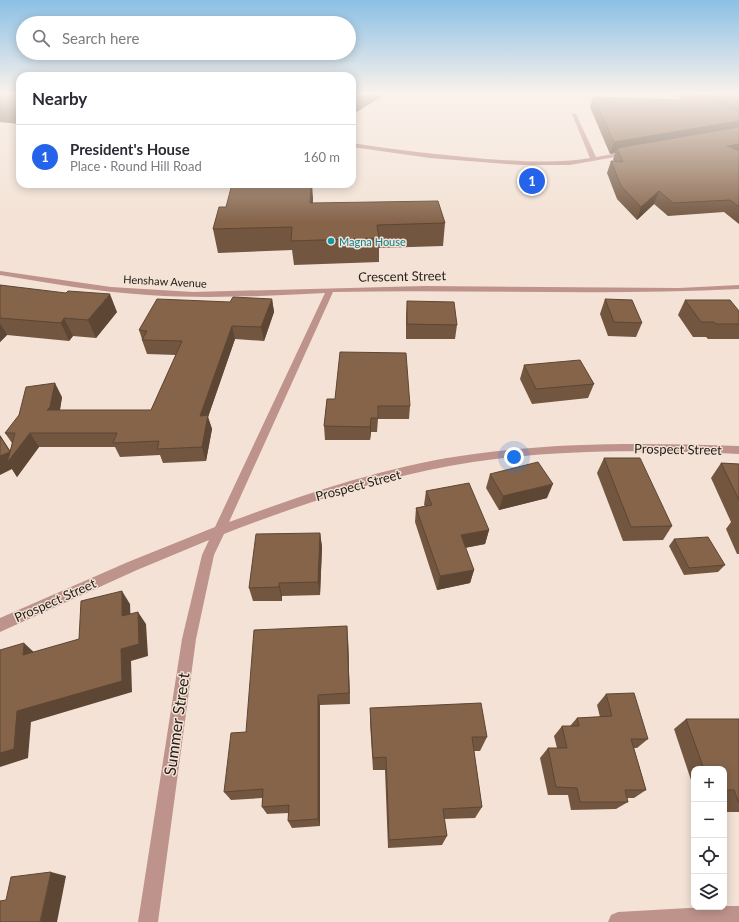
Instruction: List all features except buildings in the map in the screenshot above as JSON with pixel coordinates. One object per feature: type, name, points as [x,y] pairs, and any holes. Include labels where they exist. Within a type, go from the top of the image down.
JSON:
[{"type":"street","points":[[584,136],[594,160]]},
{"type":"street","points":[[356,146],[415,154],[510,162],[560,163],[594,160],[640,151]]},
{"type":"street","name":"Henshaw Avenue","points":[[0,272],[77,286],[147,293],[206,294],[330,290]]},
{"type":"street","name":"Crescent Street","points":[[330,290],[425,288],[679,290],[739,287]]},
{"type":"street","points":[[219,530],[330,290]]},
{"type":"street","name":"Prospect Street","points":[[0,625],[144,560],[219,530],[330,492],[394,474],[471,458],[543,451],[627,447],[739,450]]},
{"type":"street","name":"Summer Street","points":[[148,922],[189,639],[208,555],[219,530]]},
{"type":"street","points":[[618,922],[739,915]]},
{"type":"place","name":"President's House","points":[[532,181]]},
{"type":"place","name":"Magna House","points":[[331,241]]}]
